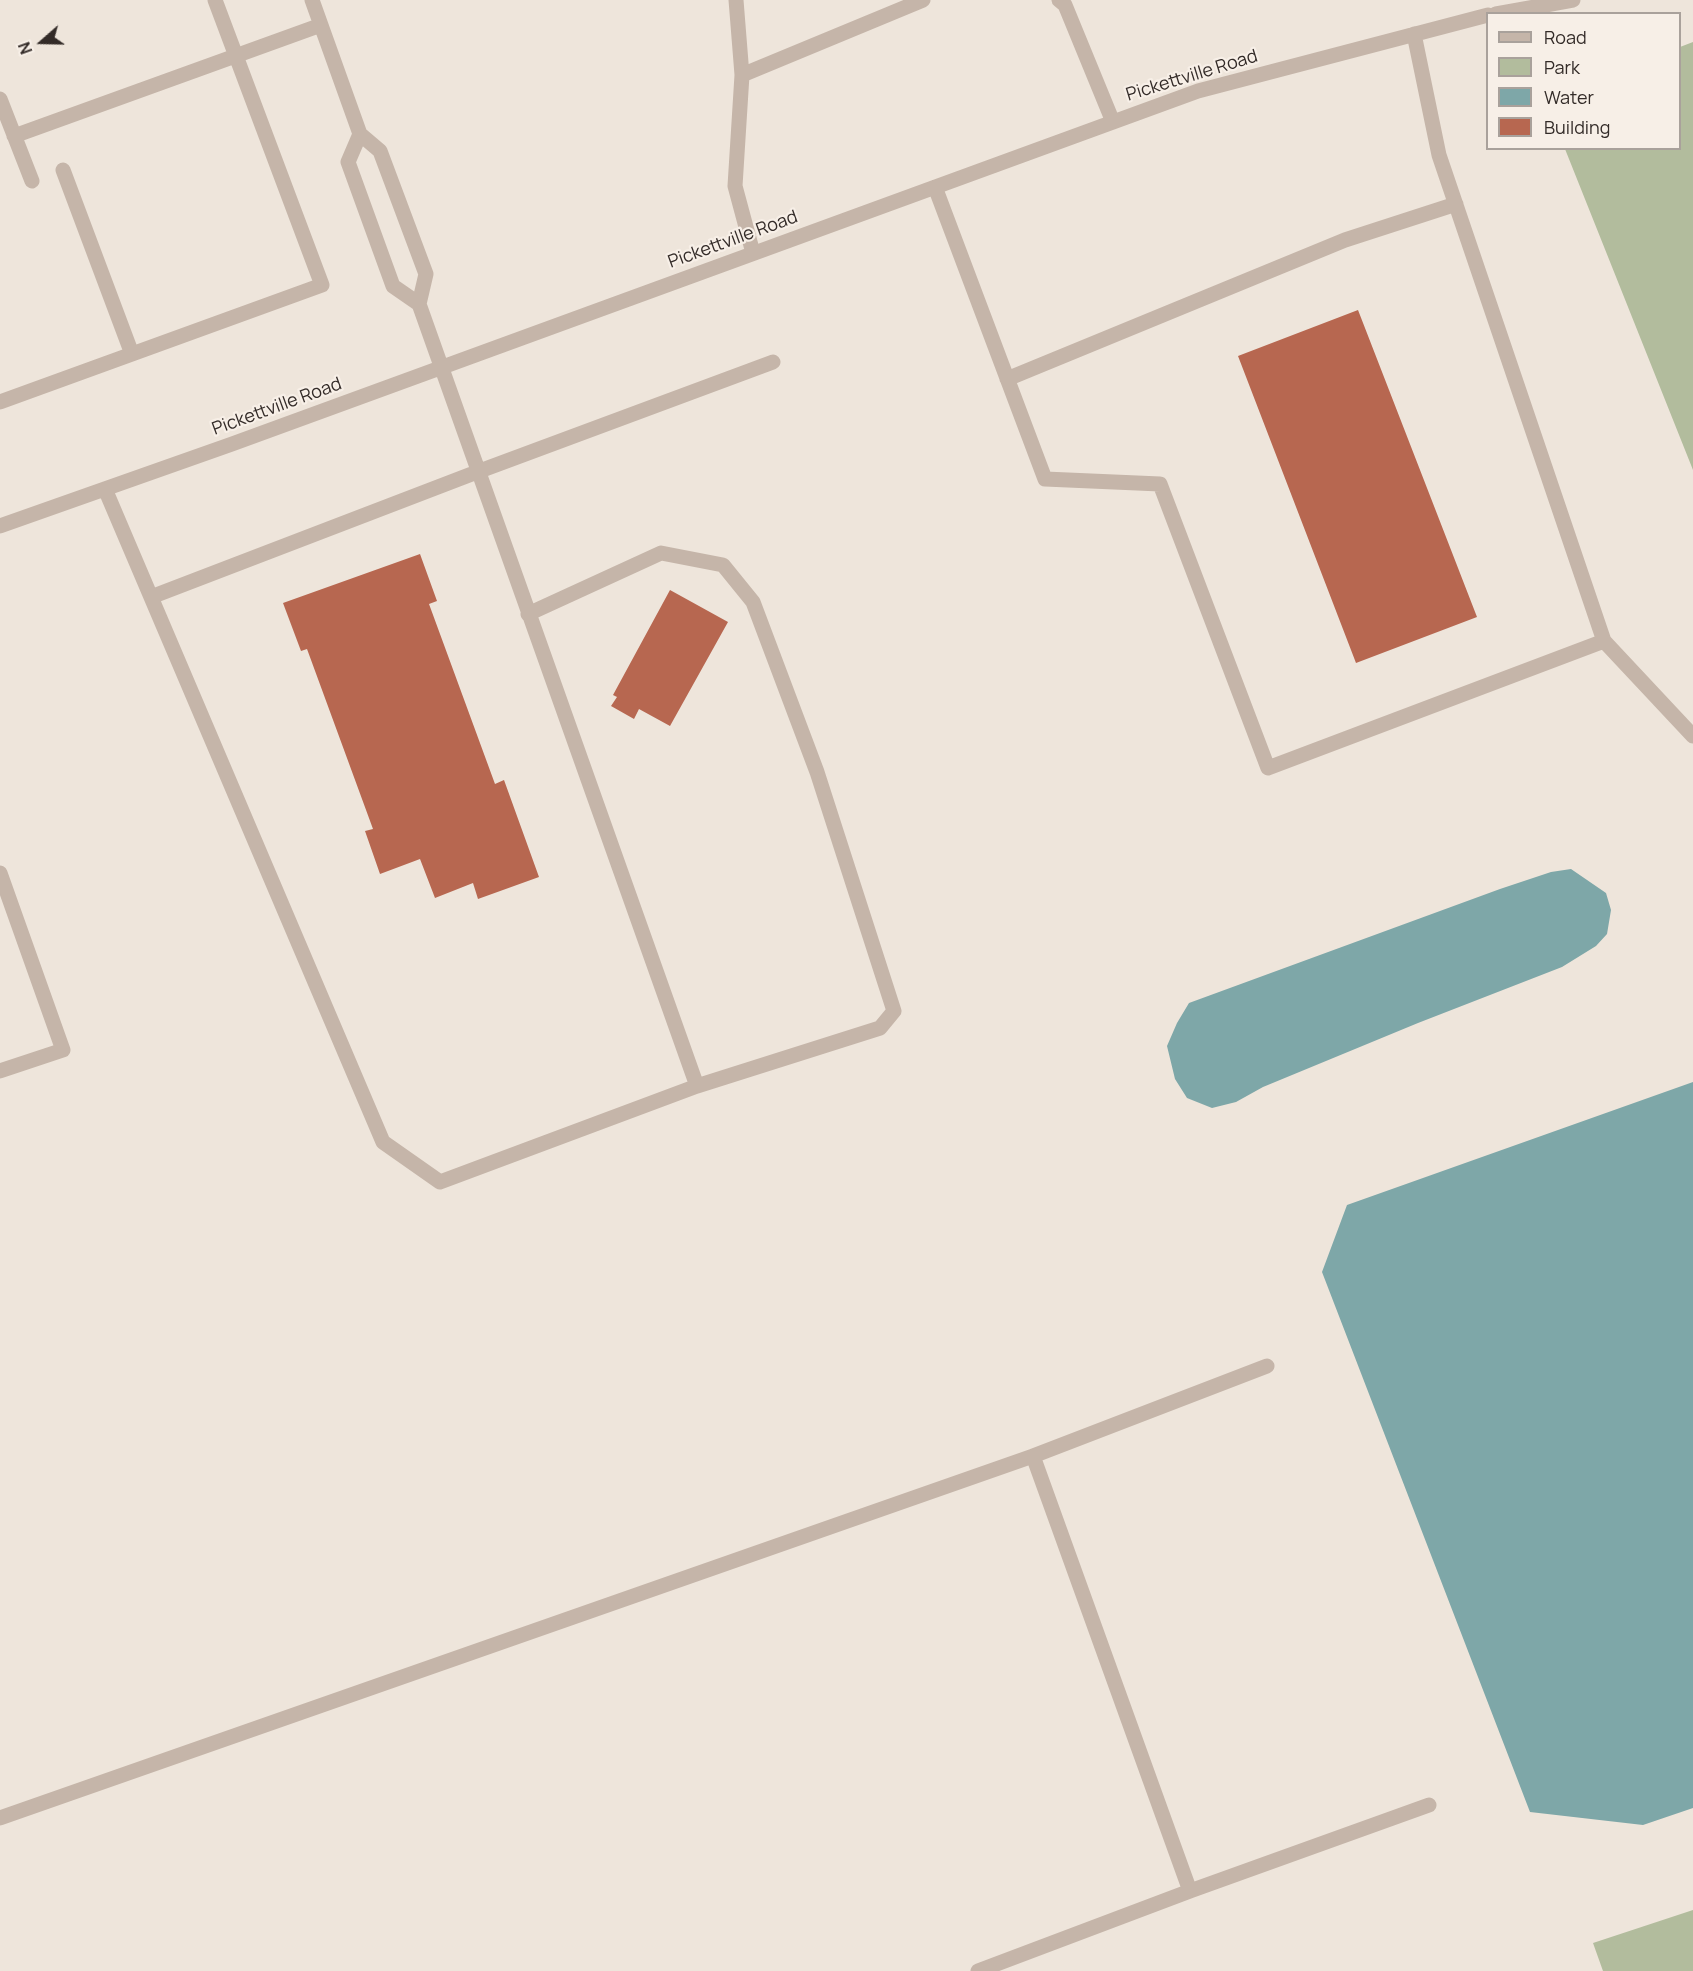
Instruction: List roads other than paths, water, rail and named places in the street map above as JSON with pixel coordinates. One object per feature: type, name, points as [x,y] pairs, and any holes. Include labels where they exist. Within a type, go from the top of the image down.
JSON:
[{"type":"street","points":[[0,402],[322,285],[215,0]]},
{"type":"street","points":[[312,0],[360,134],[380,151],[426,274],[419,304],[440,367],[697,1086]]},
{"type":"street","points":[[736,0],[742,75],[735,186],[753,253]]},
{"type":"street","points":[[742,75],[923,0]]},
{"type":"street","points":[[1059,0],[1065,4],[1113,122]]},
{"type":"street","points":[[1503,12],[1536,3],[1573,0]]},
{"type":"street","name":"Pickettville Road","points":[[0,526],[1198,91],[1486,16]]},
{"type":"street","points":[[14,136],[321,25]]},
{"type":"street","points":[[1414,34],[1439,155],[1604,641],[1693,736]]},
{"type":"street","points":[[0,99],[32,181]]},
{"type":"street","points":[[360,134],[348,162],[393,286],[419,304]]},
{"type":"street","points":[[63,170],[132,354]]},
{"type":"street","points":[[935,187],[1045,479],[1160,484],[1268,768],[1604,641]]},
{"type":"street","points":[[1006,379],[1345,240],[1456,204]]},
{"type":"street","points":[[151,597],[773,362]]},
{"type":"street","points":[[105,489],[383,1142],[440,1182],[697,1086],[880,1028],[894,1011],[817,772],[753,602],[723,565],[661,553],[528,614]]},
{"type":"street","points":[[0,873],[63,1050],[0,1071]]},
{"type":"street","points":[[0,1818],[1033,1456],[1267,1366]]},
{"type":"street","points":[[1033,1456],[1190,1891]]},
{"type":"street","points":[[978,1971],[1190,1891],[1429,1805]]},
{"type":"water","points":[[1571,869],[1606,893],[1611,910],[1607,934],[1596,946],[1562,967],[1263,1087],[1236,1102],[1212,1108],[1187,1098],[1175,1079],[1167,1046],[1189,1003],[1500,889],[1551,872]]},
{"type":"water","points":[[1693,1082],[1693,1808],[1643,1825],[1530,1812],[1322,1272],[1347,1205]]}]
